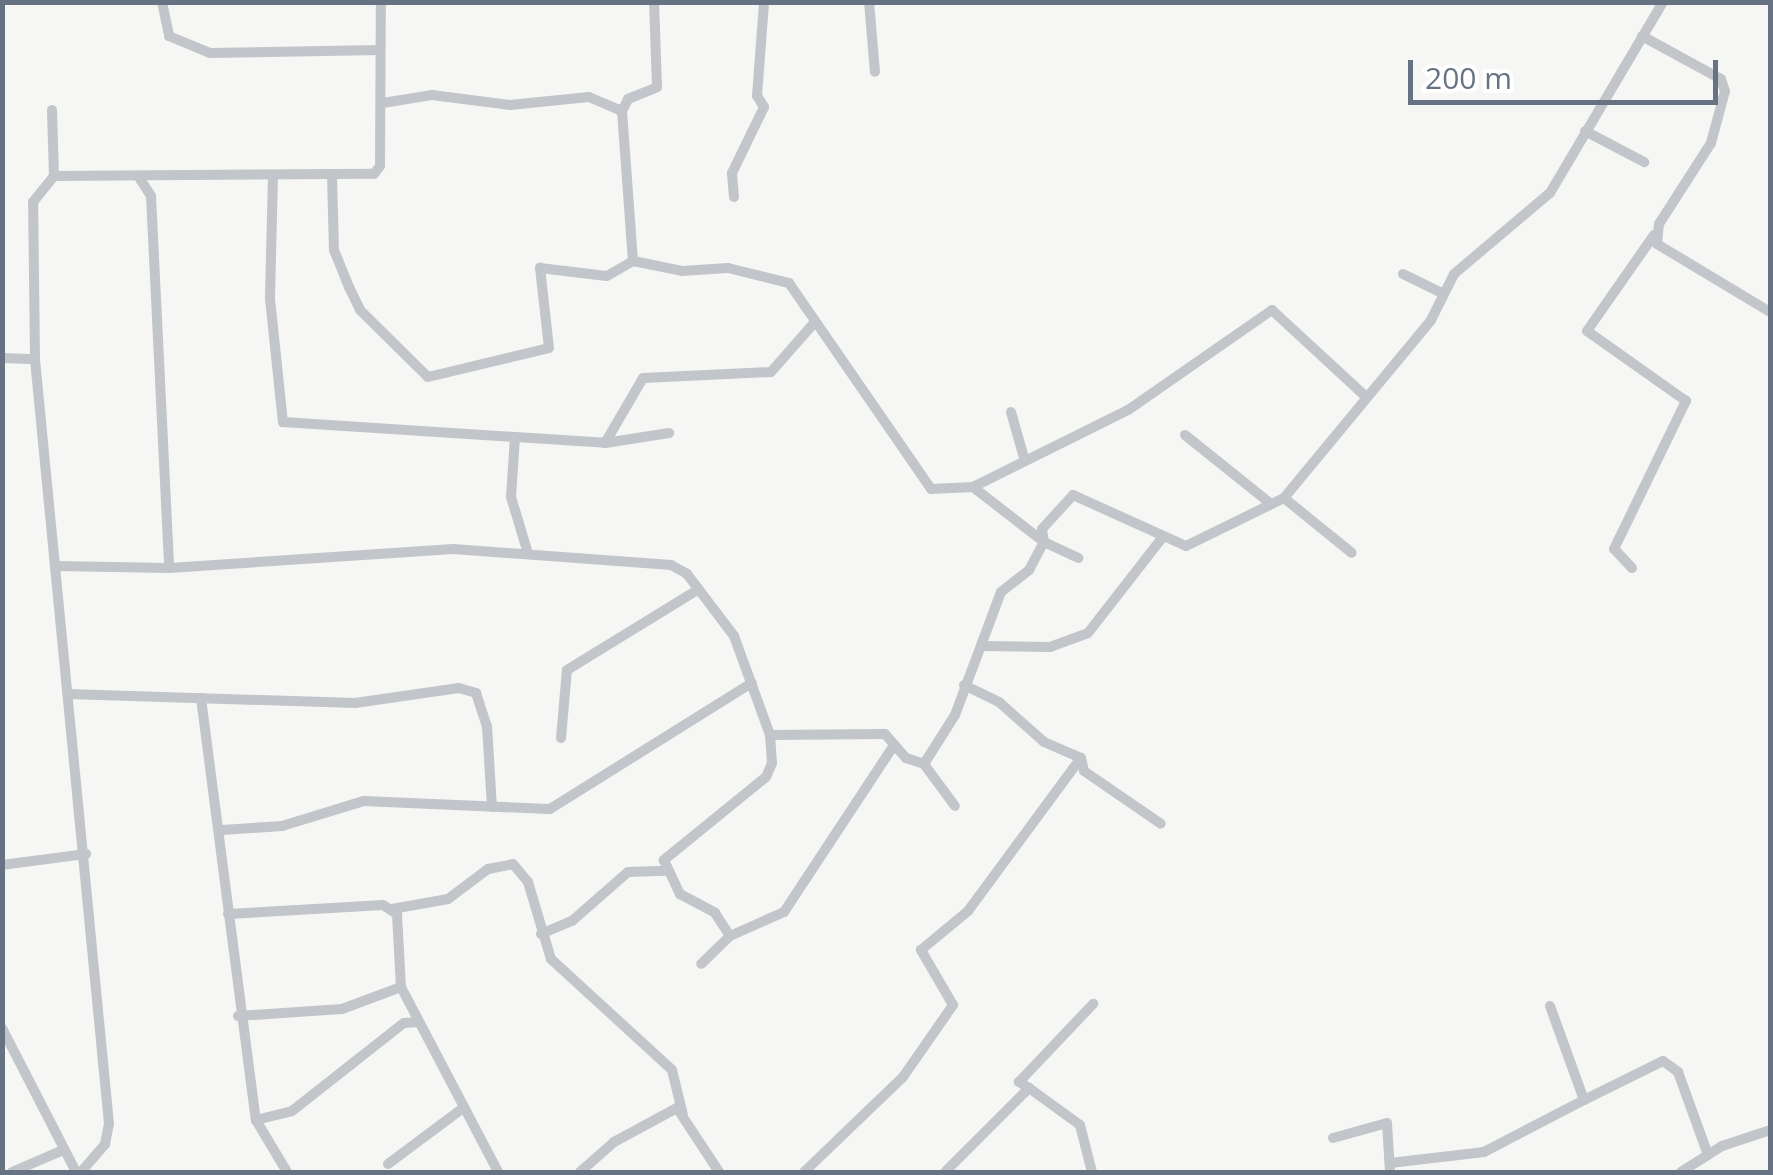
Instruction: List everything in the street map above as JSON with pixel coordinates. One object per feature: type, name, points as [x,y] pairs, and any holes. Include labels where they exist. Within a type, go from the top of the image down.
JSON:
[{"type":"street","points":[[162,2],[169,36],[210,53],[380,50]]},
{"type":"street","points":[[54,176],[140,179],[379,171],[383,103],[381,2]]},
{"type":"street","points":[[633,260],[622,111],[628,99],[657,88],[654,2]]},
{"type":"street","points":[[734,197],[732,173],[764,107],[756,96],[764,2]]},
{"type":"street","points":[[868,2],[876,72]]},
{"type":"street","points":[[924,764],[983,646],[989,609],[1044,542],[1042,528],[1073,495],[1162,538],[1202,542],[1284,498],[1364,396],[1432,320],[1440,292],[1528,218],[1662,2]]},
{"type":"street","points":[[1632,568],[1614,549],[1686,402],[1587,332],[1654,235],[1711,142],[1725,92],[1721,79],[1642,36]]},
{"type":"street","points":[[383,103],[432,95],[510,104],[590,97],[622,111]]},
{"type":"street","points":[[2,1028],[61,1151],[79,1172],[105,1144],[109,1124],[86,854],[35,360],[31,214],[54,176],[52,110]]},
{"type":"street","points":[[1585,130],[1644,162]]},
{"type":"street","points":[[273,175],[270,299],[283,422],[604,442],[669,433]]},
{"type":"street","points":[[332,175],[334,250],[354,298],[428,377],[549,348],[540,268],[608,276],[633,260],[769,274],[789,283],[931,489],[973,488],[1024,458],[1128,410],[1272,310],[1364,396]]},
{"type":"street","points":[[140,179],[152,196],[169,568]]},
{"type":"street","points":[[1654,235],[1667,252],[1770,312]]},
{"type":"street","points":[[1403,274],[1440,292]]},
{"type":"street","points":[[604,442],[643,378],[771,372],[815,322]]},
{"type":"street","points":[[2,358],[35,360]]},
{"type":"street","points":[[1011,412],[1024,458]]},
{"type":"street","points":[[1184,435],[1272,504]]},
{"type":"street","points":[[514,437],[512,497],[527,550]]},
{"type":"street","points":[[973,488],[1044,542],[1078,558]]},
{"type":"street","points":[[1284,498],[1352,554]]},
{"type":"street","points":[[983,646],[1050,647],[1088,633],[1162,538]]},
{"type":"street","points":[[56,566],[169,568],[527,550],[671,565],[734,636],[770,736],[766,777],[668,852],[665,872],[684,897],[715,913],[730,936]]},
{"type":"street","points":[[561,738],[567,670],[696,591]]},
{"type":"street","points":[[222,830],[282,826],[364,801],[550,809],[752,682]]},
{"type":"street","points":[[964,685],[999,702],[1044,742],[1081,758]]},
{"type":"street","points":[[68,694],[356,703],[435,689],[476,693],[494,769],[492,807]]},
{"type":"street","points":[[202,698],[222,830],[238,1016],[256,1120],[287,1172]]},
{"type":"street","points":[[770,736],[862,730],[884,734],[894,746],[924,764],[955,806]]},
{"type":"street","points":[[700,964],[730,936],[762,929],[784,912],[894,746]]},
{"type":"street","points":[[1081,758],[1084,770],[1161,824]]},
{"type":"street","points":[[804,1172],[903,1077],[952,1005],[921,950],[968,911],[1081,758]]},
{"type":"street","points":[[2,865],[86,854]]},
{"type":"street","points":[[228,914],[392,909],[448,899],[488,869],[513,864],[528,882],[551,959],[672,1070],[683,1115]]},
{"type":"street","points":[[542,934],[582,914],[628,872],[665,872]]},
{"type":"street","points":[[392,909],[401,988],[459,1111],[498,1172]]},
{"type":"street","points":[[238,1016],[342,1009],[401,988]]},
{"type":"street","points":[[1092,1172],[1080,1125],[1019,1082],[1094,1004]]},
{"type":"street","points":[[1550,1006],[1584,1100]]},
{"type":"street","points":[[256,1120],[292,1111],[404,1023],[418,1022]]},
{"type":"street","points":[[1333,1138],[1386,1123],[1390,1168],[1484,1152],[1663,1061],[1678,1072],[1708,1155]]},
{"type":"street","points":[[945,1172],[1029,1088]]},
{"type":"street","points":[[580,1172],[659,1109],[677,1108],[719,1172]]},
{"type":"street","points":[[388,1164],[459,1111]]},
{"type":"street","points":[[1680,1172],[1708,1155],[1770,1130]]},
{"type":"street","points":[[12,1172],[61,1151]]}]
